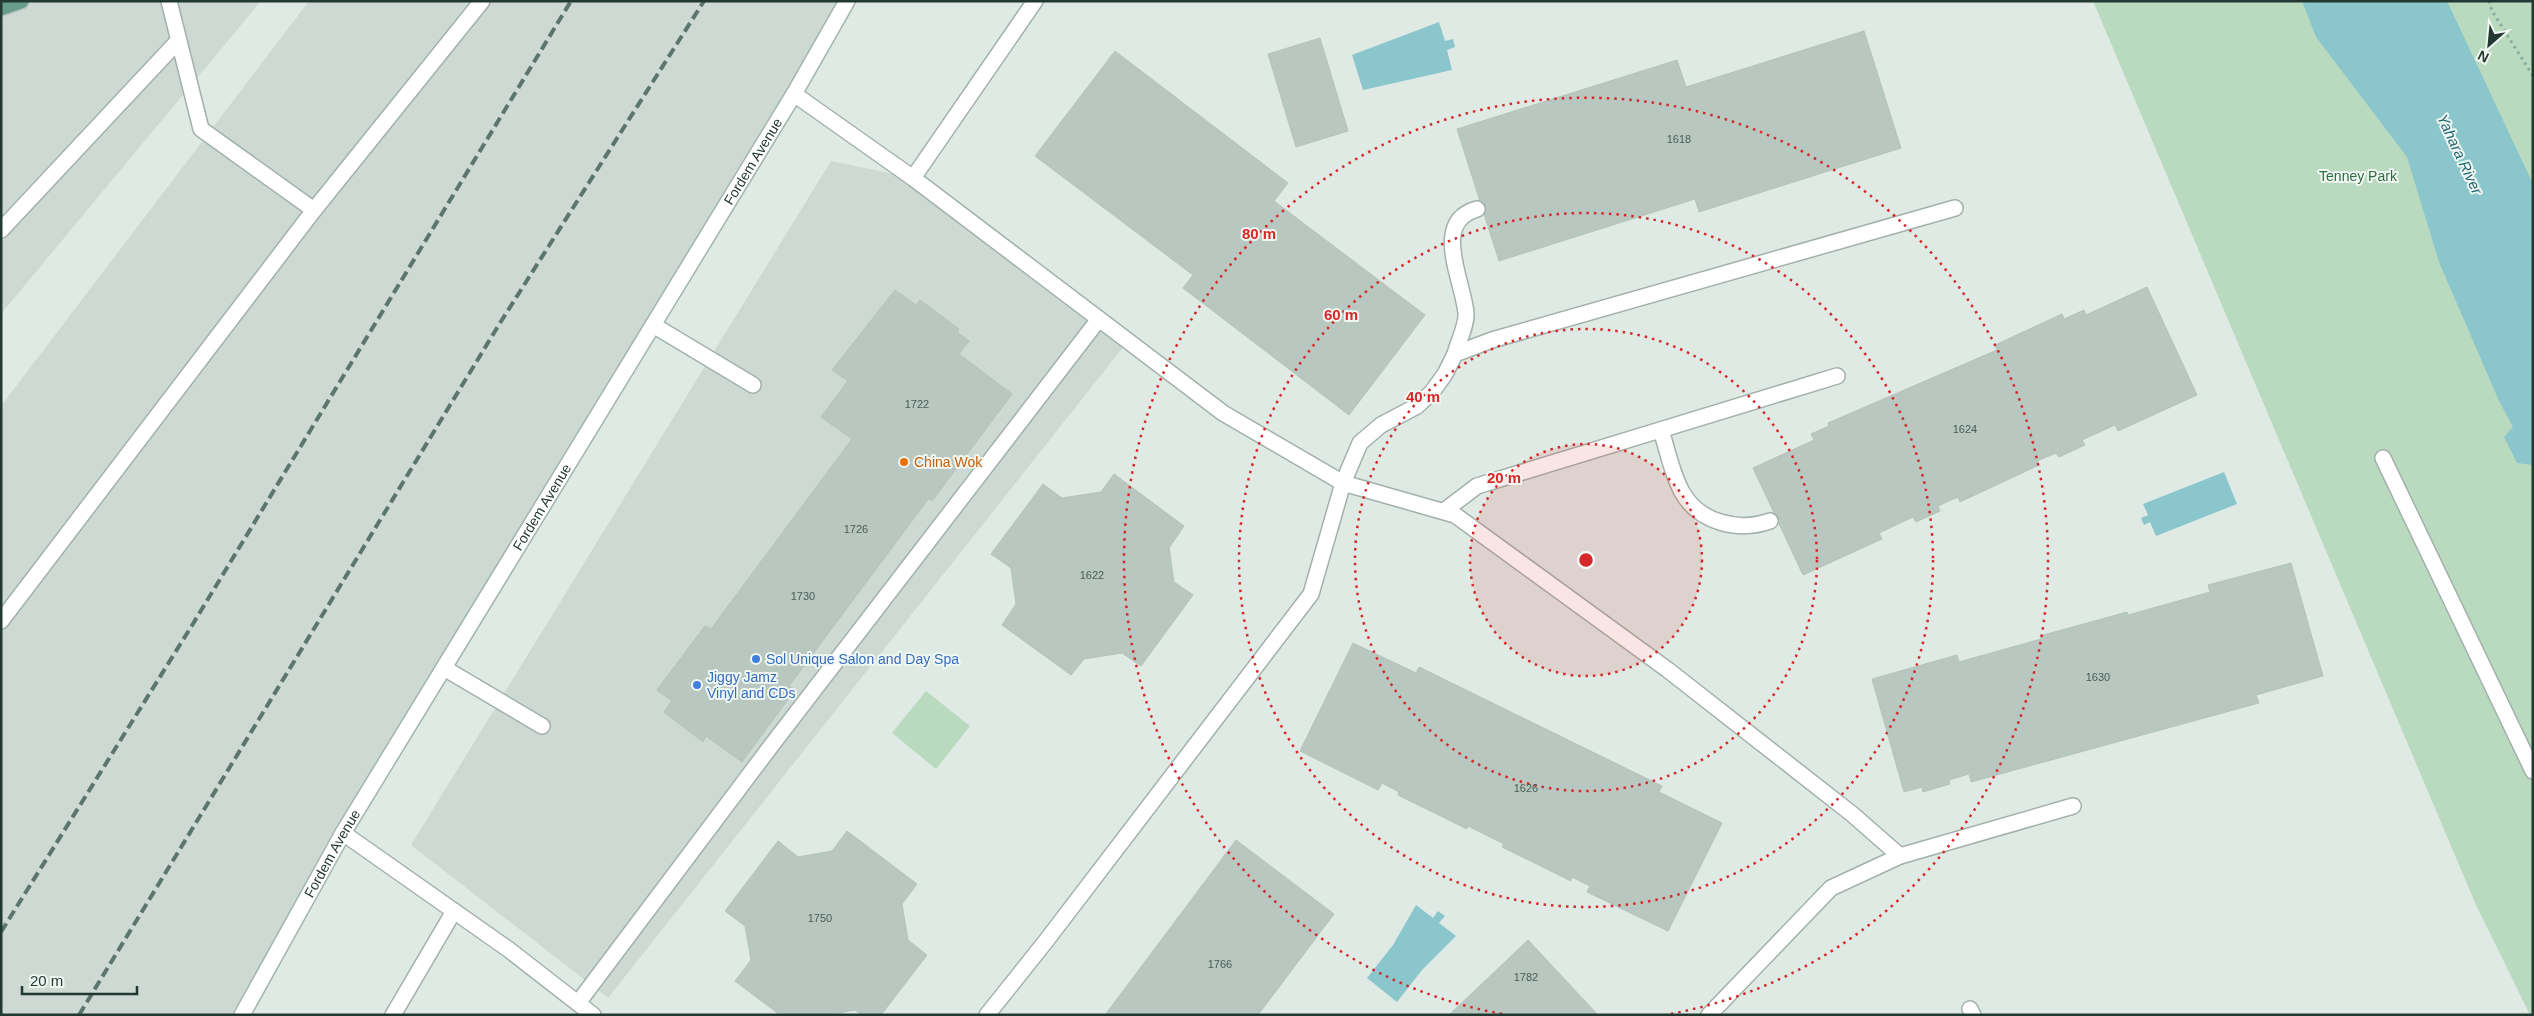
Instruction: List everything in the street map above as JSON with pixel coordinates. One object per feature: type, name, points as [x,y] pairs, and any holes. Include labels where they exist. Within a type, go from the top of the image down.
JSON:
[{"type":"main road","points":[[1,8],[20,1]]},
{"type":"street","points":[[169,1],[200,129],[314,210]]},
{"type":"street","points":[[1,621],[314,210],[482,1]]},
{"type":"street","name":"Fordem Avenue","points":[[242,1015],[343,833],[794,94],[847,1]]},
{"type":"street","points":[[913,178],[1035,1]]},
{"type":"street","points":[[1,230],[178,41]]},
{"type":"street","points":[[794,94],[913,178],[1223,413],[1343,483],[1455,515],[1668,670],[1844,808],[1900,856]]},
{"type":"street","points":[[1455,354],[1492,340],[1955,208]]},
{"type":"street","points":[[987,1015],[1052,933],[1311,594],[1343,483],[1360,443],[1381,425],[1399,417],[1422,401],[1445,374],[1455,354],[1466,314],[1451,236],[1459,219],[1467,212],[1477,209]]},
{"type":"street","points":[[578,1003],[771,746],[1099,319]]},
{"type":"street","points":[[653,325],[753,385]]},
{"type":"street","points":[[1444,511],[1477,486],[1837,376]]},
{"type":"street","points":[[1661,430],[1682,492],[1693,506],[1706,516],[1735,526],[1749,526],[1770,521]]},
{"type":"street","points":[[2382,458],[2533,770]]},
{"type":"street","points":[[444,668],[542,726]]},
{"type":"street","points":[[1709,1015],[1831,888],[1900,856],[2073,806]]},
{"type":"street","points":[[343,833],[454,911],[593,1015]]},
{"type":"street","points":[[394,1015],[454,911]]},
{"type":"path","points":[[2489,1],[2492,11],[2533,76]]},
{"type":"shaded area","points":[[21,1],[261,1],[1,314],[1,8]]},
{"type":"shaded area","points":[[309,1],[847,1],[242,1015],[1,1015],[1,406]]},
{"type":"shaded area","points":[[831,161],[913,178],[1128,341],[608,998],[411,845]]},
{"type":"green space","name":"Tenney Park","points":[[2093,1],[2533,1],[2533,1015],[2530,1015],[2476,905]]},
{"type":"green space","points":[[926,691],[970,726],[936,769],[892,733]]},
{"type":"water","name":"Yahara River","points":[[2302,1],[2447,1],[2533,184],[2533,465],[2517,463],[2504,437],[2513,427],[2499,401],[2439,262],[2407,157],[2316,37]]},
{"type":"water","points":[[1439,22],[1445,41],[1453,39],[1455,47],[1447,50],[1452,70],[1363,90],[1352,55]]},
{"type":"water","points":[[2224,472],[2237,504],[2156,536],[2150,522],[2144,525],[2141,518],[2148,515],[2143,504]]},
{"type":"water","points":[[1416,905],[1433,918],[1438,911],[1445,916],[1439,923],[1456,936],[1422,970],[1397,1002],[1367,978],[1393,945]]},
{"type":"building","points":[[1864,31],[1901,148],[1699,212],[1695,199],[1499,261],[1457,129],[1677,60],[1686,87]]},
{"type":"building","points":[[1320,38],[1348,131],[1296,147],[1268,54]]},
{"type":"building","points":[[1115,51],[1288,183],[1274,201],[1425,315],[1349,415],[1183,288],[1193,275],[1035,156]]},
{"type":"building","points":[[2147,287],[2197,395],[2118,431],[2115,425],[2082,440],[2085,445],[2059,457],[2056,453],[2037,461],[2039,465],[1960,502],[1958,497],[1938,506],[1940,511],[1916,522],[1913,517],[1879,533],[1882,539],[1803,575],[1753,468],[1814,440],[1811,434],[1829,426],[1828,423],[1997,350],[1995,345],[2062,314],[2064,319],[2084,310],[2086,315]]},
{"type":"building","points":[[895,290],[916,305],[920,300],[959,329],[957,332],[969,341],[959,354],[1012,394],[932,501],[929,498],[789,686],[795,690],[742,762],[706,736],[703,742],[664,712],[672,701],[657,690],[705,626],[711,629],[852,439],[821,417],[848,381],[832,370]]},
{"type":"building","points":[[1114,474],[1184,526],[1169,548],[1174,582],[1193,595],[1141,666],[1122,653],[1084,659],[1071,675],[1002,625],[1016,604],[1011,568],[991,554],[1043,484],[1062,498],[1101,492]]},
{"type":"building","points":[[2291,563],[2323,676],[2256,695],[2259,703],[1971,782],[1969,774],[1949,780],[1950,784],[1923,792],[1922,787],[1904,792],[1872,679],[1957,655],[1959,662],[2041,639],[2040,636],[2127,612],[2128,615],[2210,592],[2208,585]]},
{"type":"building","points":[[1353,643],[1416,673],[1419,667],[1662,786],[1659,792],[1722,823],[1668,931],[1587,892],[1590,886],[1572,877],[1571,881],[1502,847],[1504,844],[1468,826],[1467,829],[1398,795],[1399,792],[1382,783],[1378,790],[1300,751]]},
{"type":"building","points":[[847,831],[917,884],[902,904],[908,940],[927,955],[881,1015],[862,1015],[855,1010],[827,1015],[780,1015],[735,981],[751,960],[745,926],[725,911],[778,841],[798,857],[832,851]]},
{"type":"building","points":[[1236,840],[1334,914],[1258,1015],[1105,1015]]},
{"type":"building","points":[[1528,940],[1598,1015],[1449,1015]]},
{"type":"railway","points":[[1,932],[191,627],[571,1]]},
{"type":"railway","points":[[79,1015],[500,323],[704,1]]},
{"type":"place","name":"China Wok","points":[[904,462]]},
{"type":"place","name":"Sol Unique Salon and Day Spa","points":[[756,659]]},
{"type":"place","name":"Jiggy Jamz Vinyl and CDs","points":[[697,685]]}]
